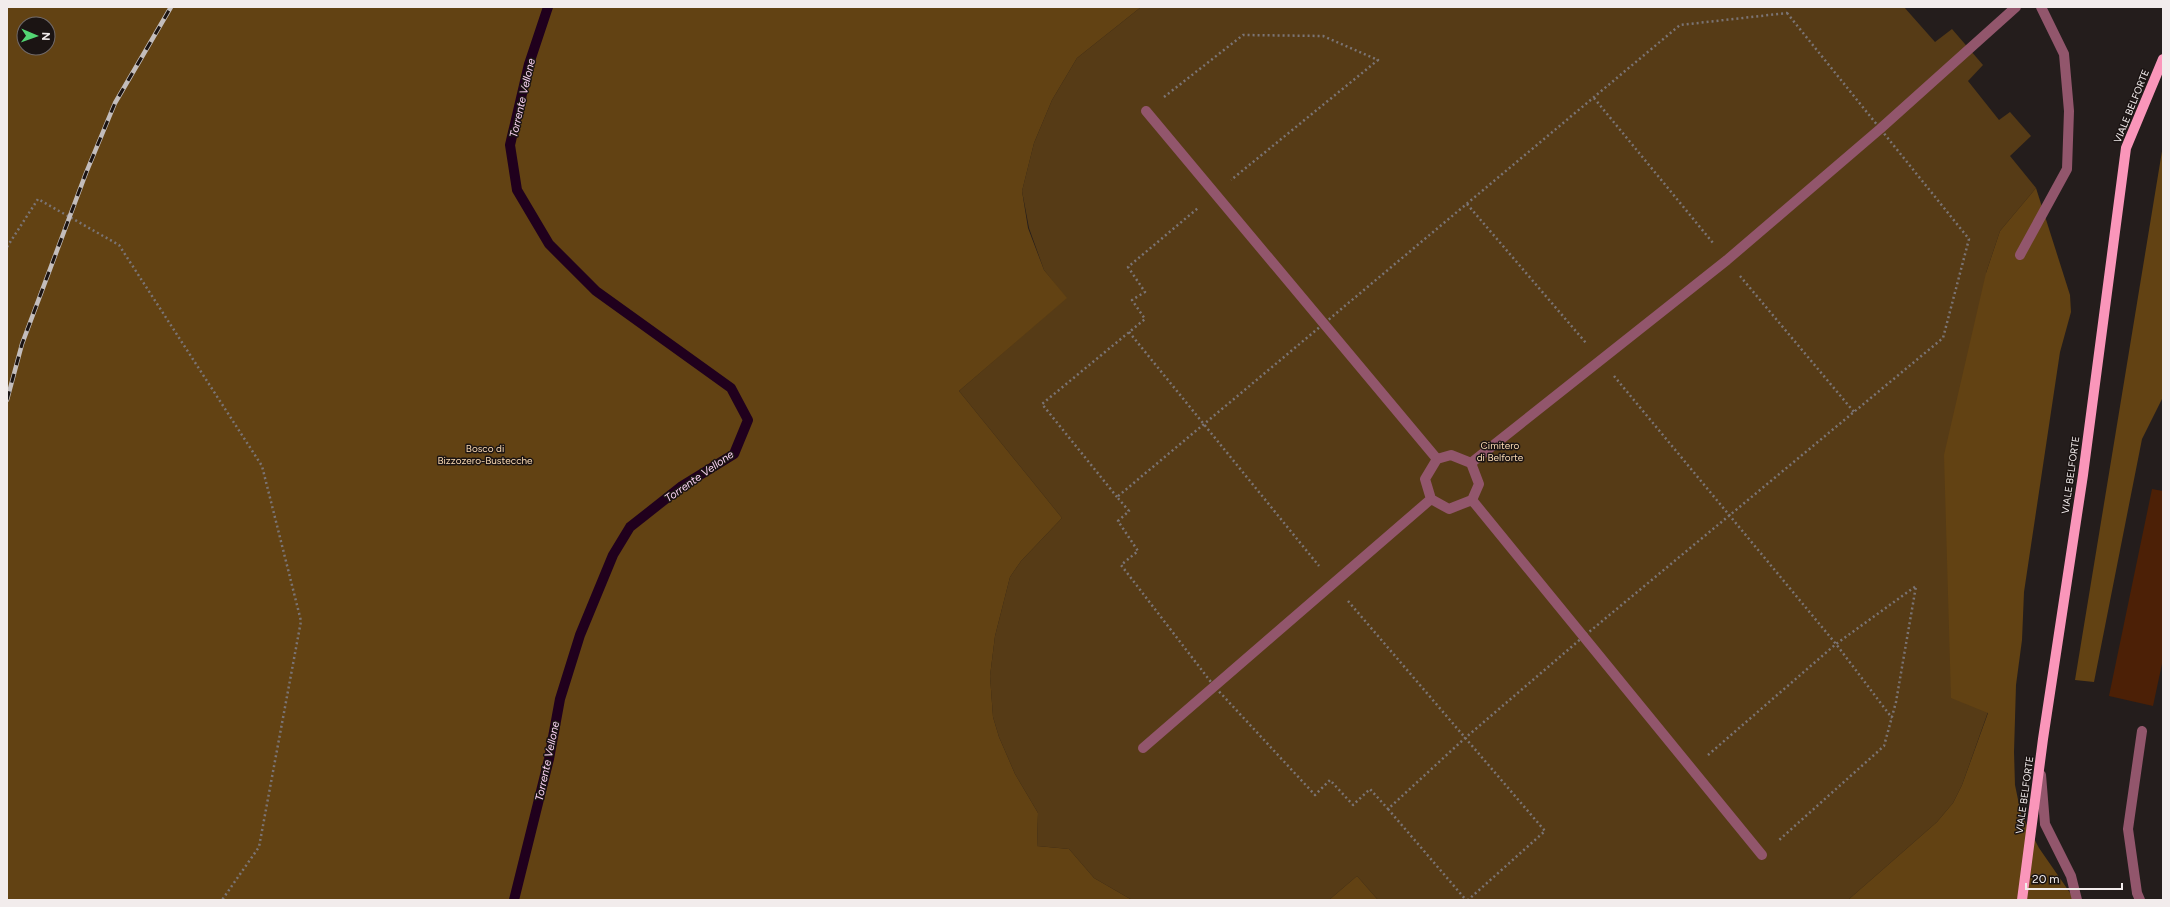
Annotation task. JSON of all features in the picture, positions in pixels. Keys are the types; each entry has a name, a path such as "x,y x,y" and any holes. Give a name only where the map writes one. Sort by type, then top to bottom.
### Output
{"main road":[{"name":"VIALE BELFORTE","path":"2022,900 2083,475 2126,148 2163,59"}],"street":[{"path":"1471,463 1733,255 1880,129 1994,25 2016,7"},
{"path":"2020,255 2067,169 2069,111 2064,54 2041,7"},
{"path":"1146,111 1437,460"},
{"path":"1451,455 1471,463 1479,484 1472,500 1449,509 1431,499 1425,479 1437,460 1451,455"},
{"path":"1143,748 1431,499"},
{"path":"1472,500 1762,855"},
{"path":"2140,900 2137,893 2128,829 2142,730"},
{"path":"2040,768 2045,824 2071,876 2077,900"}],"path":[{"path":"1117,497 1042,404 1145,319 1132,300 1145,292 1128,267 1214,194 1378,60 1323,36 1243,35 1146,111"},
{"path":"7,247 38,199 119,245 262,466 301,621 259,847 222,900"},
{"path":"1466,204 1601,360 1836,644 1892,718"},
{"path":"1129,332 1333,584 1545,831 1467,900 1388,810"},
{"path":"1691,769 1836,644 1916,586 1892,718 1884,746 1762,855"}],"green space":[{"name":"Bosco di Bizzozero-Bustecche","path":"7,7 1141,7 1077,58 1052,100 1034,143 1022,191 1028,228 1044,270 1067,298 959,391 1062,518 1021,561 1010,577 995,636 990,676 993,717 999,737 1015,774 1038,813 1037,846 1069,849 1094,878 1132,900 7,900"},
{"name":"Cimitero di Belforte","path":"1141,7 1904,7 1935,42 1952,29 1983,65 1968,81 1999,120 2010,112 2031,136 2010,156 2036,188 2000,231 1986,273 1988,712 1962,785 1953,803 1937,822 1848,900 1378,900 1357,876 1329,900 1132,900 1094,878 1069,849 1037,846 1038,813 1015,774 999,737 993,717 990,676 995,636 1010,577 1021,561 1062,518 959,391 1066,298 1044,270 1029,228 1022,191 1034,143 1052,100 1077,58"},
{"path":"2163,145 2163,397 2142,439 2094,682 2075,680"},
{"path":"2036,188 2070,295 2071,312 2060,352 2024,592 2022,640 2016,685 2014,752 2015,785 2021,814 2039,848 2075,900 1848,900 1937,822 1953,803 1962,785 1988,713 1951,698 1944,455 1986,273 2000,231"},
{"path":"1357,876 1378,900 1329,900"}],"building":[{"path":"2152,489 2163,491 2163,659 2153,706 2109,696"}],"waterway":[{"name":"Torrente Vellone","path":"514,900 549,759 560,699 580,635 613,555 630,527 682,486 734,454 748,420 731,388 596,291 549,244 517,190 510,145 529,64 548,7"}],"railway":[{"path":"7,400 22,344 86,173 115,103 171,7"}]}
